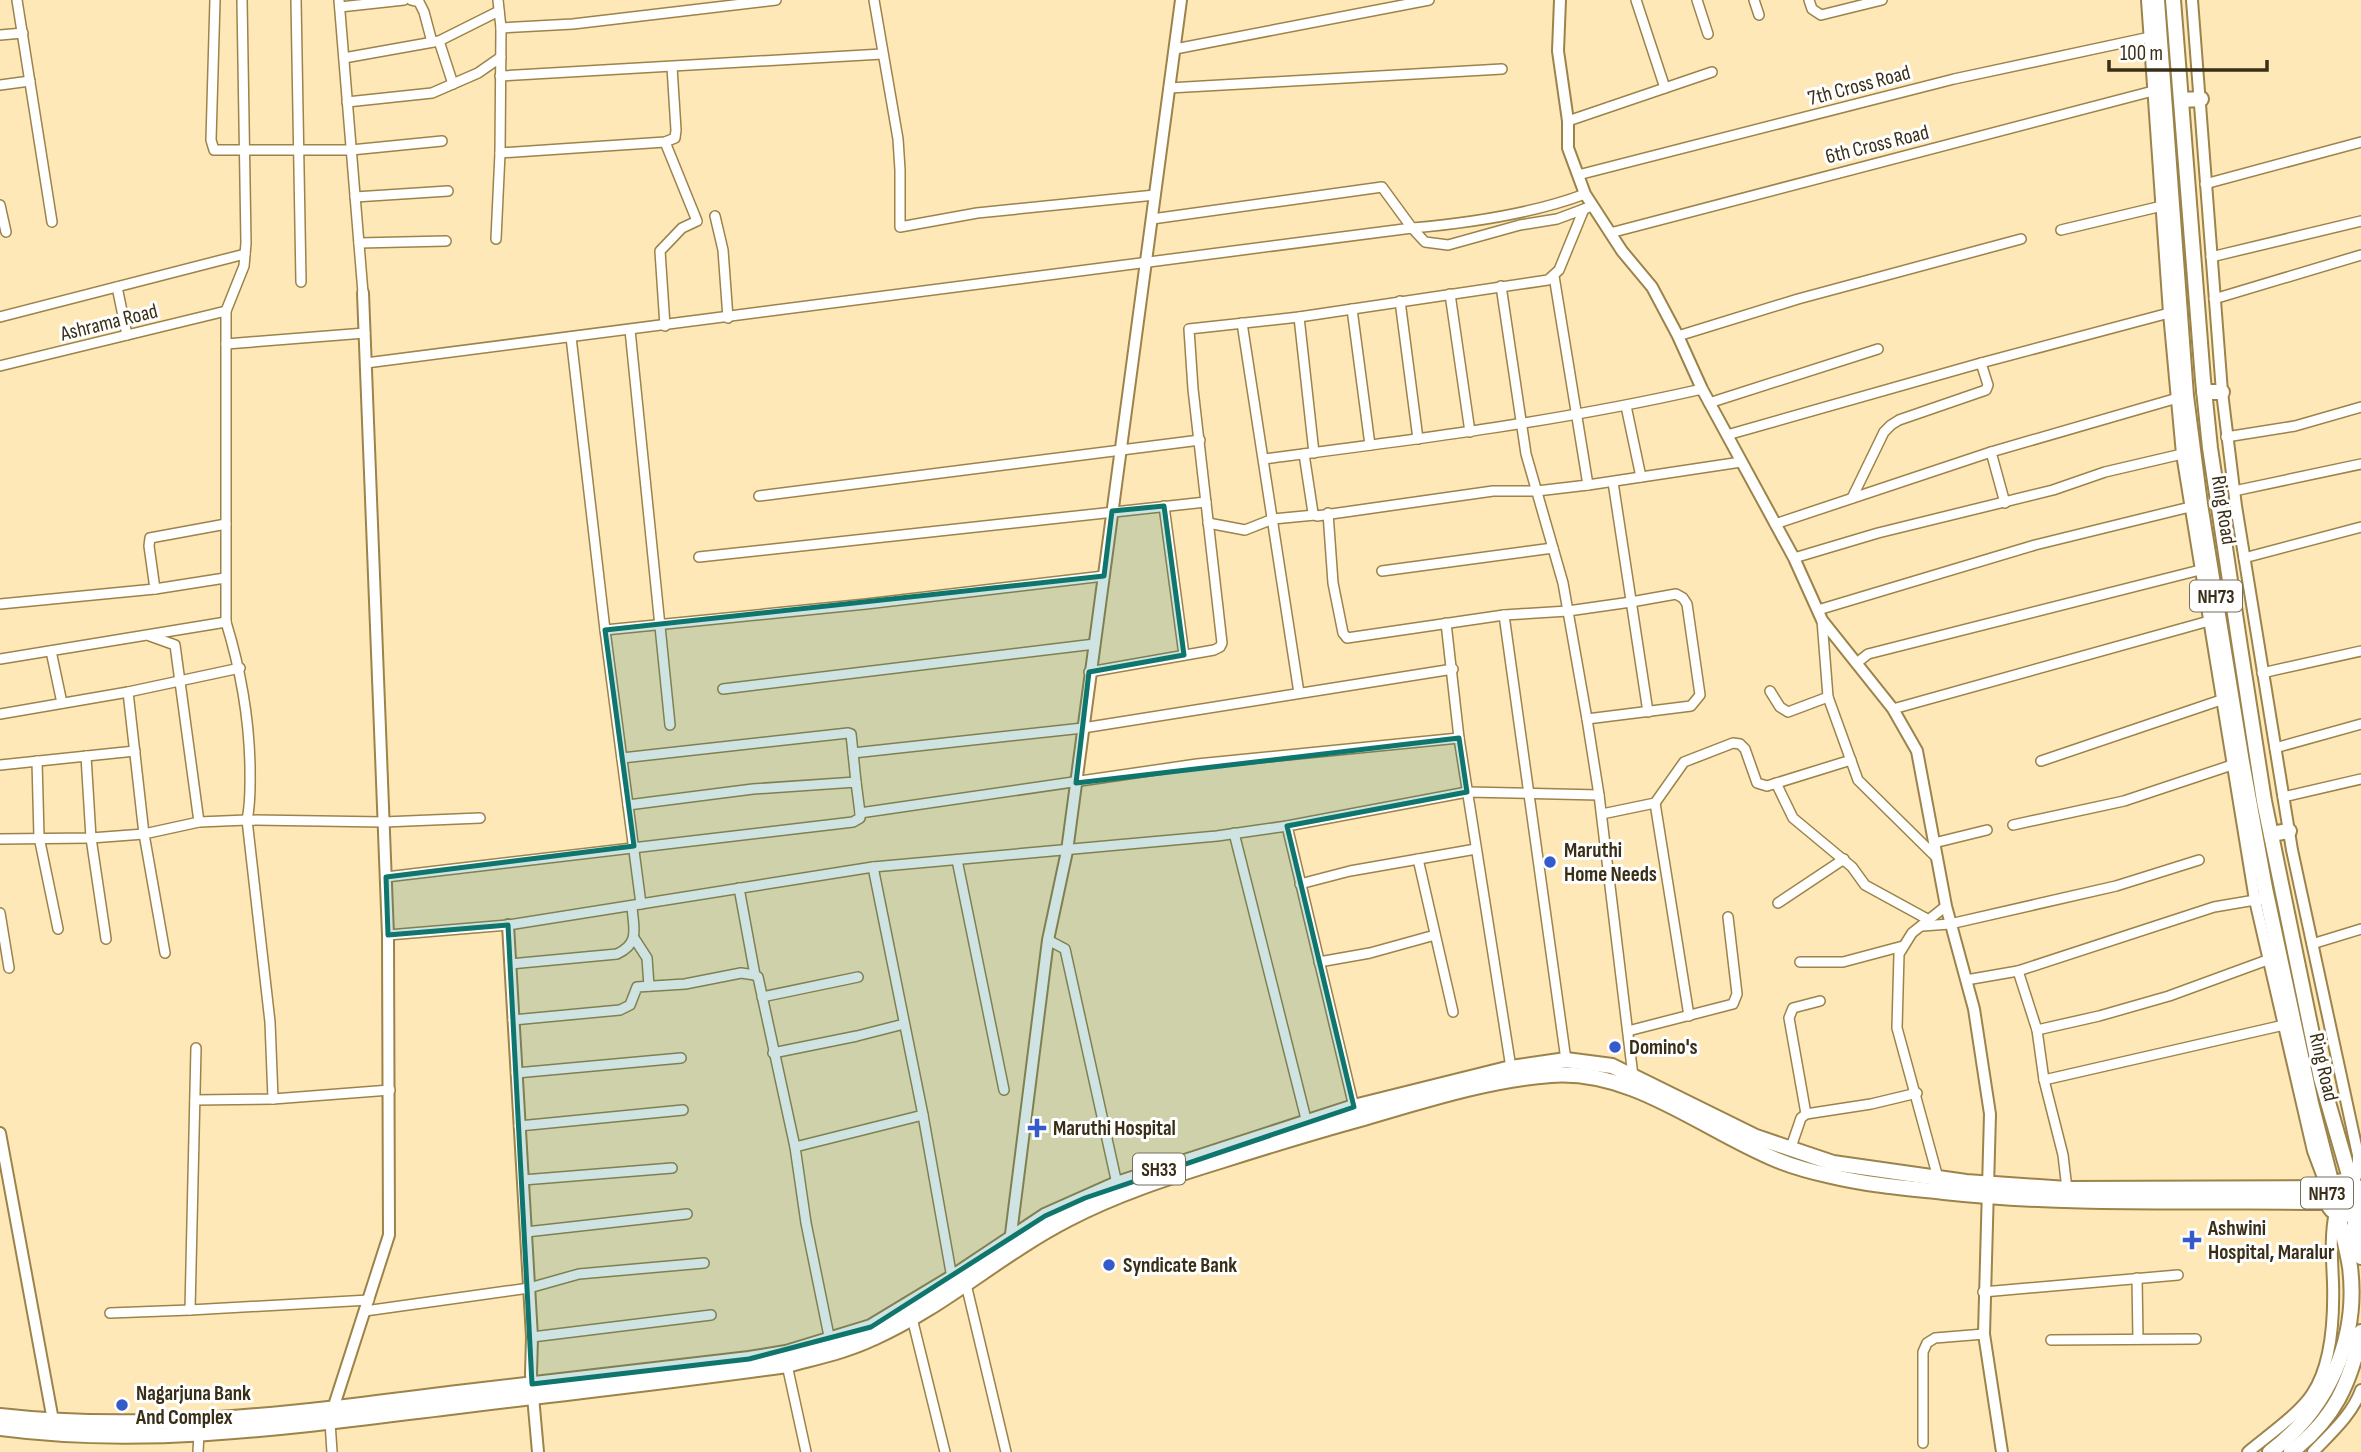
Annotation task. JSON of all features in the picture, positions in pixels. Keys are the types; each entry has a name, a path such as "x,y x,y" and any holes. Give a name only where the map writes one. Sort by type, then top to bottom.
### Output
{"main road":[{"name":"Ring Road","path":"2157,0 2181,397 2200,504 2226,698 2261,899 2350,1266 2351,1309 2339,1366 2322,1400 2270,1452"},
{"name":"Ring Road","path":"2174,0 2195,305 2210,448 2271,834 2321,1078 2355,1184"},
{"path":"2182,100 2201,99"},
{"path":"2204,392 2222,391"},
{"path":"2226,698 2248,695"},
{"path":"2271,834 2289,831"},
{"name":"SH33","path":"1011,1246 1045,1216 1117,1184 1354,1107 1511,1068 1566,1060 1612,1066 1756,1137 1833,1163 1938,1178 1988,1190 2070,1202 2332,1198"},
{"name":"SH33","path":"0,1428 54,1429 137,1436 199,1433 533,1390 786,1353 871,1327 1011,1246 1116,1196 1311,1132 1458,1091 1518,1078 1557,1074 1592,1076 1626,1086 1779,1161 1833,1177 1880,1185 2332,1198"},
{"name":"NH73","path":"2358,1209 2347,1214 2332,1198 2339,1181 2355,1184 2360,1193 2358,1241 2361,1256"},
{"name":"SH33","path":"533,1390 788,1364 835,1352 874,1338 912,1318 960,1277"},
{"path":"2291,1452 2307,1440 2330,1415 2350,1374 2359,1349 2361,1332"},
{"name":"SH33","path":"0,1416 54,1429 331,1415"}],"street":[{"path":"17,0 52,222"},
{"path":"215,0 211,140 214,150 351,150 442,141"},
{"path":"242,0 245,254 244,266 226,311 226,622 240,668 249,730 251,804 247,820 270,1023 273,1099"},
{"path":"296,0 301,282"},
{"path":"332,1452 331,1415 389,1235 390,1090 388,935 365,333 340,4 404,0"},
{"path":"411,0 419,2 453,84"},
{"path":"496,239 500,153 498,0"},
{"path":"500,28 573,24 776,0"},
{"path":"874,0 898,139 901,170 900,226 977,213 1155,195"},
{"path":"1011,1246 1048,940 1067,850 1181,0"},
{"path":"1175,49 1429,0"},
{"path":"1560,0 1558,51 1568,121 1568,148 1588,208 1652,287 1709,403 1794,558 1820,615 1893,709 1917,751 1946,906 1974,1009 1990,1114 1983,1292 1984,1334 2002,1452"},
{"path":"1636,0 1665,88"},
{"path":"1697,0 1708,34"},
{"path":"1754,0 1759,15"},
{"path":"1809,0 1812,9 1821,15 1882,0"},
{"path":"2147,0 2169,313 2181,397 2182,454 2209,621 2226,698 2232,765 2243,800"},
{"path":"2193,0 2226,437 2289,831 2358,1155 2355,1184"},
{"path":"344,58 435,42 499,11"},
{"path":"0,34 23,33"},
{"name":"7th Cross Road","path":"1578,175 1954,79 2150,37"},
{"path":"500,76 882,54"},
{"path":"347,102 432,93 478,73 500,57"},
{"path":"500,153 665,142 675,138 672,67"},
{"path":"1169,88 1502,69"},
{"path":"1568,121 1712,72"},
{"path":"0,85 30,81"},
{"name":"6th Cross Road","path":"1610,233 2153,91"},
{"path":"665,142 697,220 682,228 660,251 665,326"},
{"path":"2205,184 2361,142"},
{"path":"1152,219 1382,187 1425,242 1448,244 1520,225 1557,219 1588,208"},
{"path":"355,197 448,191"},
{"path":"366,363 728,318 1146,261 1454,224 1557,205 1585,194"},
{"path":"0,205 6,232"},
{"path":"2061,230 2162,206"},
{"path":"1588,208 1554,276 1588,485"},
{"path":"715,216 723,250 728,318"},
{"path":"2211,257 2361,221"},
{"path":"1678,336 1798,299 2021,240"},
{"path":"359,243 446,241"},
{"path":"0,317 245,254"},
{"path":"2214,299 2361,255"},
{"path":"1090,672 1214,650 1222,643 1193,388 1189,329 1299,317 1554,276"},
{"path":"1501,286 1526,454 1568,611 1587,719 1602,814 1633,1076"},
{"path":"117,287 127,335"},
{"path":"1450,293 1470,432"},
{"path":"1400,301 1418,439"},
{"path":"1352,309 1370,445"},
{"name":"Ashrama Road","path":"0,366 226,311"},
{"path":"1727,435 2169,313"},
{"path":"1299,317 1315,515"},
{"path":"1242,323 1299,693"},
{"path":"630,330 670,725"},
{"path":"226,344 365,333"},
{"path":"510,964 617,954 632,945 634,938 637,905 634,846 604,630 571,337"},
{"path":"1709,403 1878,348"},
{"path":"1852,498 1884,432 1899,420 1986,390 1988,385 1981,363"},
{"path":"1264,459 1522,425 1702,389"},
{"path":"1775,524 1992,452 2181,397"},
{"path":"1626,406 1641,477"},
{"path":"2226,437 2295,426 2361,407"},
{"path":"759,496 1200,440"},
{"path":"1992,452 2005,503"},
{"path":"1794,558 1878,533 2005,503 2105,472 2182,454"},
{"path":"1208,523 1245,530 1273,519 1493,491 1537,491 1613,482 1741,462"},
{"path":"2234,491 2361,464"},
{"path":"1613,482 1648,712"},
{"path":"699,557 1206,502"},
{"path":"1164,506 1184,655"},
{"path":"1820,615 2035,545 2190,507"},
{"path":"1328,513 1333,583 1343,633 1347,638 1504,615 1568,611 1676,594 1683,597 1687,604 1700,695 1691,706 1587,719"},
{"path":"155,589 150,538 226,524"},
{"path":"2244,558 2361,527"},
{"path":"1382,571 1553,548"},
{"path":"1858,662 1868,654 1916,641 2200,570"},
{"path":"604,630 866,604 1104,576"},
{"path":"0,604 155,589 225,578"},
{"path":"1504,615 1566,1060"},
{"path":"1820,615 1828,697 1861,784 1937,858"},
{"path":"1893,709 2209,621"},
{"path":"0,659 226,622"},
{"path":"1447,623 1467,792 1511,1068"},
{"path":"148,635 175,645 199,822"},
{"path":"723,689 1094,644"},
{"path":"51,651 62,703"},
{"path":"2262,673 2361,651"},
{"path":"0,714 128,692 240,668"},
{"path":"853,753 1083,728 1453,669"},
{"path":"1770,691 1780,707 1788,712 1828,697"},
{"path":"128,692 144,834 165,953"},
{"path":"2041,761 2226,698"},
{"path":"2275,748 2361,724"},
{"path":"386,877 853,822 860,818 851,734 848,733 622,758"},
{"path":"860,813 1197,764 1460,738"},
{"path":"1602,814 1655,803 1684,762 1733,743 1740,744 1745,749 1757,783 1767,786 1851,760"},
{"path":"0,765 135,751"},
{"path":"86,756 91,838 106,939"},
{"path":"37,761 39,837 58,929"},
{"path":"2013,825 2124,802 2232,765"},
{"path":"2283,797 2361,779"},
{"path":"628,805 753,789 856,782"},
{"path":"1776,783 1793,818 1843,859 1872,890 1925,923 1951,924 2116,886 2199,860"},
{"path":"388,935 508,925 873,867 1067,850 1287,826 1467,792 1599,795"},
{"path":"1655,803 1689,1016"},
{"path":"0,839 91,838 144,834 199,822 384,822 480,818"},
{"path":"1287,826 1354,1107"},
{"path":"1934,842 1987,830"},
{"path":"1234,833 1307,1122"},
{"path":"1300,884 1476,849"},
{"path":"1418,859 1453,1012"},
{"path":"1778,903 1843,859"},
{"path":"957,860 1004,1090"},
{"path":"873,867 923,1115 960,1277 1006,1452"},
{"path":"739,888 755,975 758,976 794,1147 830,1341"},
{"path":"1966,981 2018,971 2214,907 2261,899 2270,959 2313,1151 2332,1198 2332,1330 2325,1364 2312,1394 2248,1452"},
{"path":"1938,1178 1917,1093 1897,1028 1899,954 1925,923 1946,906"},
{"path":"0,913 9,968"},
{"path":"1628,1031 1727,1007 1737,999 1728,917"},
{"path":"508,925 538,1452"},
{"path":"2312,944 2361,929"},
{"path":"1319,962 1370,953 1435,935"},
{"path":"634,938 647,958 649,986"},
{"path":"1048,940 1065,949 1117,1184"},
{"path":"1800,962 1843,962 1903,946"},
{"path":"2037,1030 2169,996 2270,959"},
{"path":"2018,971 2037,1030 2044,1080 2063,1155 2067,1189"},
{"path":"513,1020 620,1010 630,1005 637,987 685,984 741,973 755,975"},
{"path":"762,998 858,976"},
{"path":"1806,1114 1788,1018 1793,1008 1820,1001"},
{"path":"773,1053 904,1024"},
{"path":"2044,1080 2284,1025"},
{"path":"190,1310 195,1048"},
{"path":"516,1073 681,1058"},
{"path":"195,1100 273,1099 390,1090"},
{"path":"1790,1150 1801,1118 1806,1114 1871,1104 1917,1093"},
{"path":"519,1126 683,1110"},
{"path":"794,1147 923,1115"},
{"path":"0,1133 54,1429"},
{"path":"523,1180 672,1168"},
{"path":"526,1232 687,1214"},
{"path":"110,1313 367,1305 529,1288 579,1274 704,1263"},
{"path":"1983,1292 2178,1275"},
{"path":"2137,1278 2138,1339"},
{"path":"532,1337 711,1315"},
{"path":"912,1318 945,1452"},
{"path":"1923,1443 1923,1352 1927,1343 1935,1338 1984,1334"},
{"path":"2051,1340 2196,1339"},
{"path":"788,1364 806,1452"},
{"path":"2313,1452 2339,1426 2357,1401 2361,1390"},
{"path":"198,1452 199,1433"}],"highlighted area":[{"path":"1164,506 1184,655 1089,672 1076,783 1459,738 1467,792 1287,826 1354,1107 1085,1198 1045,1216 871,1327 749,1359 532,1384 508,925 388,935 386,877 634,846 605,630 1104,576 1112,511"}],"place":[{"name":"Maruthi Home Needs","path":"1550,862"},
{"name":"Domino's","path":"1615,1047"},
{"name":"Maruthi Hospital","path":"1037,1128"},
{"name":"Ashwini Hospital, Maralur","path":"2192,1240"},
{"name":"Syndicate Bank","path":"1109,1265"},
{"name":"Nagarjuna Bank And Complex","path":"122,1405"}]}
